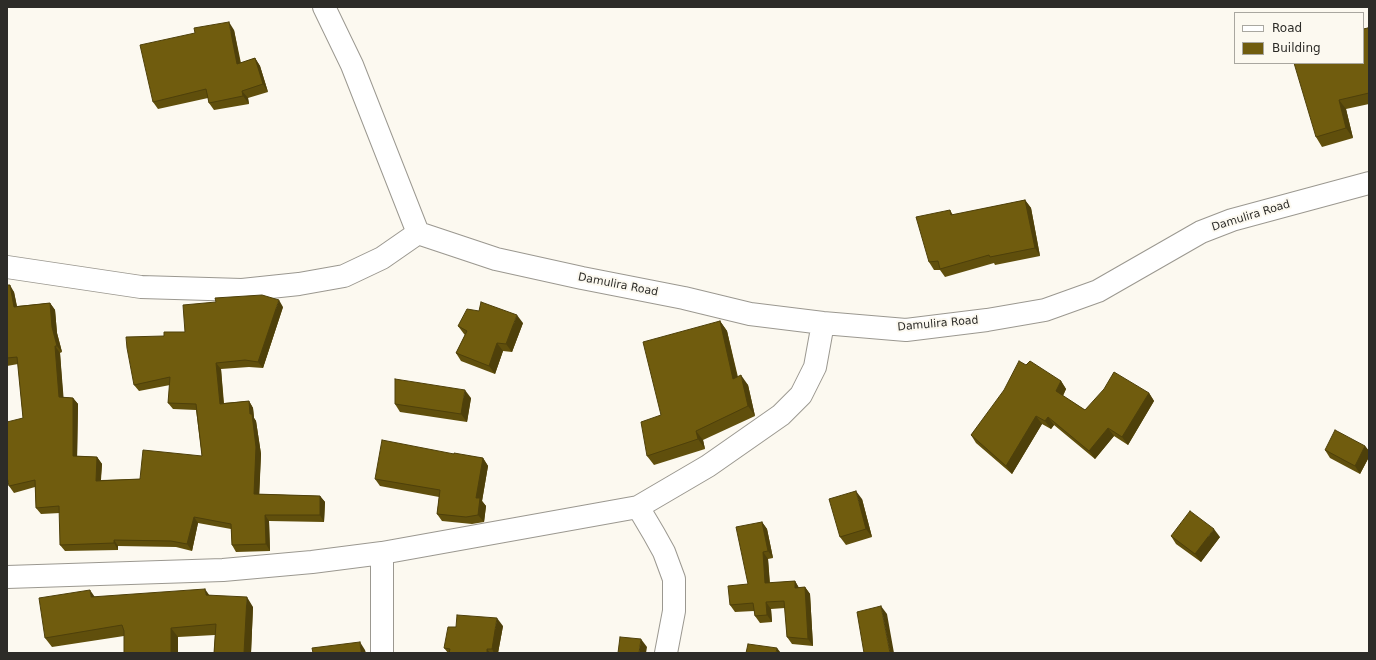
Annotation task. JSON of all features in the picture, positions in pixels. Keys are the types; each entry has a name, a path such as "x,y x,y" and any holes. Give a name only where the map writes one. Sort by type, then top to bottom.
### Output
{"street":[{"path":"7,267 141,287 242,290 299,284 344,276 382,258 418,233 352,64 324,7"},
{"name":"Damulira Road","path":"418,233 496,259 684,298 750,314 823,323 906,330 987,320 1045,310 1098,291 1202,232 1232,220 1369,183"},
{"path":"7,576 38,577 223,570 312,562 382,553 638,507 708,466 781,415 801,395 815,367 823,323"},
{"path":"638,507 664,552 674,579 674,611 666,653"},
{"path":"382,553 382,653"}],"building":[{"path":"229,22 237,64 255,58 263,84 242,91 243,96 209,103 206,89 153,102 140,45 195,33 194,28"},
{"path":"1368,28 1369,30 1369,93 1339,100 1346,128 1316,137 1294,64 1364,64 1364,29"},
{"path":"1025,200 1035,248 990,257 989,255 940,269 938,261 929,262 916,217 950,210 951,215"},
{"path":"7,285 10,285 14,307 50,303 52,327 57,346 55,346 59,397 73,398 73,456 97,457 96,481 140,479 143,450 202,456 196,404 168,403 170,377 134,385 126,337 164,336 164,332 185,332 183,305 216,302 215,298 262,295 279,300 258,362 245,360 216,363 220,404 249,401 256,447 254,494 320,496 320,515 265,515 266,544 232,545 231,524 194,517 187,544 171,541 114,540 114,543 60,545 59,506 36,508 35,480 9,486 7,477 7,422 23,418 17,357 7,358"},
{"path":"481,302 517,315 506,344 497,343 489,366 456,353 467,331 458,326 467,309 479,311"},
{"path":"720,321 733,379 741,375 748,406 696,431 698,439 647,456 641,422 661,415 643,342"},
{"path":"1019,361 1026,365 1030,361 1061,381 1056,391 1085,410 1104,389 1114,372 1149,393 1122,437 1108,428 1089,451 1048,417 1045,421 1036,416 1006,466 971,435 1004,390"},
{"path":"395,379 465,390 461,414 395,404"},
{"path":"1335,430 1365,446 1355,466 1325,450"},
{"path":"382,440 483,458 476,498 480,498 478,515 466,517 437,514 440,490 375,479"},
{"path":"856,491 866,529 840,537 829,499"},
{"path":"1190,511 1214,529 1195,554 1171,536"},
{"path":"762,522 768,551 763,552 765,583 795,581 795,588 805,587 808,639 787,637 784,601 766,602 767,615 755,616 753,603 730,605 728,586 748,584 736,527"},
{"path":"205,589 206,595 247,597 244,653 214,653 216,624 171,628 171,653 124,653 124,631 122,625 45,638 39,598 90,590 91,597"},
{"path":"881,606 890,653 864,653 857,612"},
{"path":"457,615 497,618 492,649 487,649 487,653 449,653 450,649 444,648 448,627 456,627"},
{"path":"620,637 641,639 639,653 618,653"},
{"path":"360,642 361,653 313,653 312,648"},
{"path":"748,644 777,648 776,653 746,653"}]}
